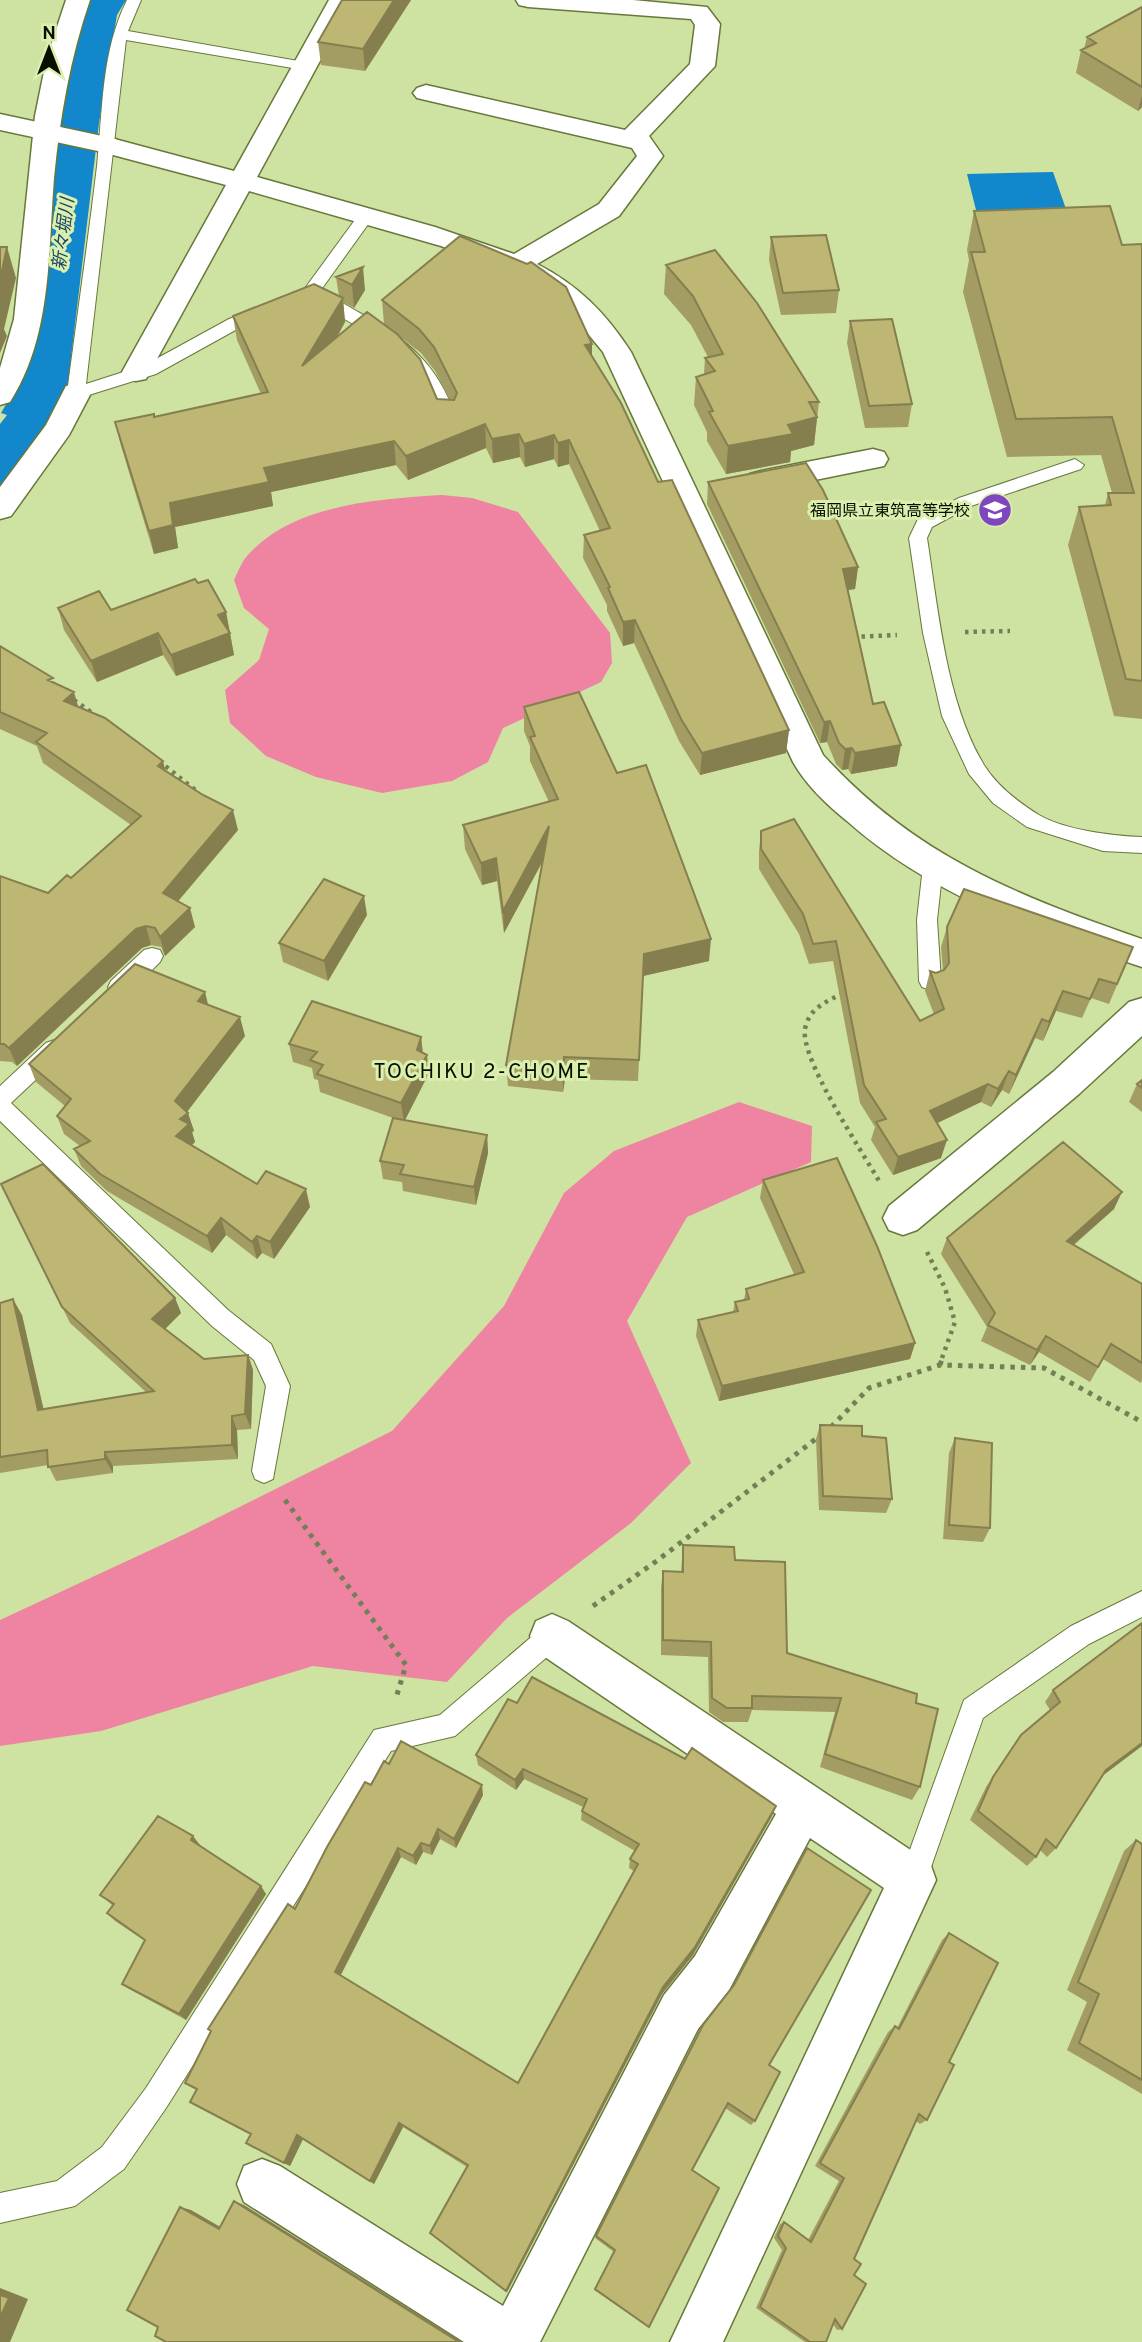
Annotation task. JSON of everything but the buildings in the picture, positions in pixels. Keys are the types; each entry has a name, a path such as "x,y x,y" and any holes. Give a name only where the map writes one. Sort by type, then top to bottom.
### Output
{"street":[{"path":"0,395 10,381 20,355 63,46 78,0"},
{"path":"136,372 341,0"},
{"path":"528,0 698,6 708,24 702,66 631,139"},
{"path":"426,93 631,139 641,142 650,156 609,210 515,265"},
{"path":"0,122 103,144 243,180 442,238 515,265 566,293 603,329 713,490 810,762 829,786 854,809 933,866 1014,908 1142,953"},
{"path":"0,509 59,428 76,393"},
{"path":"713,490 873,459"},
{"path":"903,1218 1066,1083 1142,1013"},
{"path":"552,1636 913,1880 696,2342"},
{"path":"261,2184 512,2342 681,2012 712,1973 789,1832"}],"lane":[{"path":"134,0 119,34 103,144 76,393 136,372 150,370 234,323 309,295 366,216"},
{"path":"119,34 304,66"},
{"path":"309,295 361,323 405,353 432,382 447,418"},
{"path":"1075,465 965,502 925,523 918,538 932,634 952,716 976,769 1000,799 1034,822 1102,844 1142,845"},
{"path":"930,981 927,920 933,866"},
{"path":"101,1004 152,956"},
{"path":"0,1100 71,1033"},
{"path":"0,1107 220,1318 263,1352 278,1387 264,1471"},
{"path":"913,1880 973,1709 1080,1635 1142,1604"},
{"path":"0,2208 64,2195 113,2158 156,2098 383,1740 446,1727 552,1636"}],"path":[{"path":"72,699 103,720"},
{"path":"154,757 204,797"},
{"path":"845,992 816,1007 805,1030 810,1061 863,1157 930,1255 945,1288 954,1322 940,1365"},
{"path":"552,1636 658,1560 834,1425 869,1388 940,1365 1044,1368 1142,1422"},
{"path":"264,1471 407,1665 383,1740"}],"shaded area":[{"path":"442,495 472,498 518,512 610,633 612,663 601,682 503,728 488,762 452,781 382,793 316,777 266,756 230,723 225,690 259,660 269,629 244,608 234,580 245,559 266,539 288,525 312,515 364,502"},
{"path":"739,1102 812,1126 811,1162 687,1217 627,1321 691,1463 631,1523 507,1618 447,1682 313,1666 101,1731 0,1746 0,1620 185,1534 392,1431 504,1306 564,1193 614,1151"}],"water":[{"name":"新々堀川","path":"85,0 126,0 117,15 99,123 68,383 53,417 0,495 0,424 7,415 1,413 22,377 50,161"},
{"path":"1053,172 1079,246 986,250 967,174"}],"place":[{"name":"福岡県立東筑高等学校","path":"995,510"}],"district":[{"name":"TOCHIKU 2-CHOME","path":"482,1071"}]}
